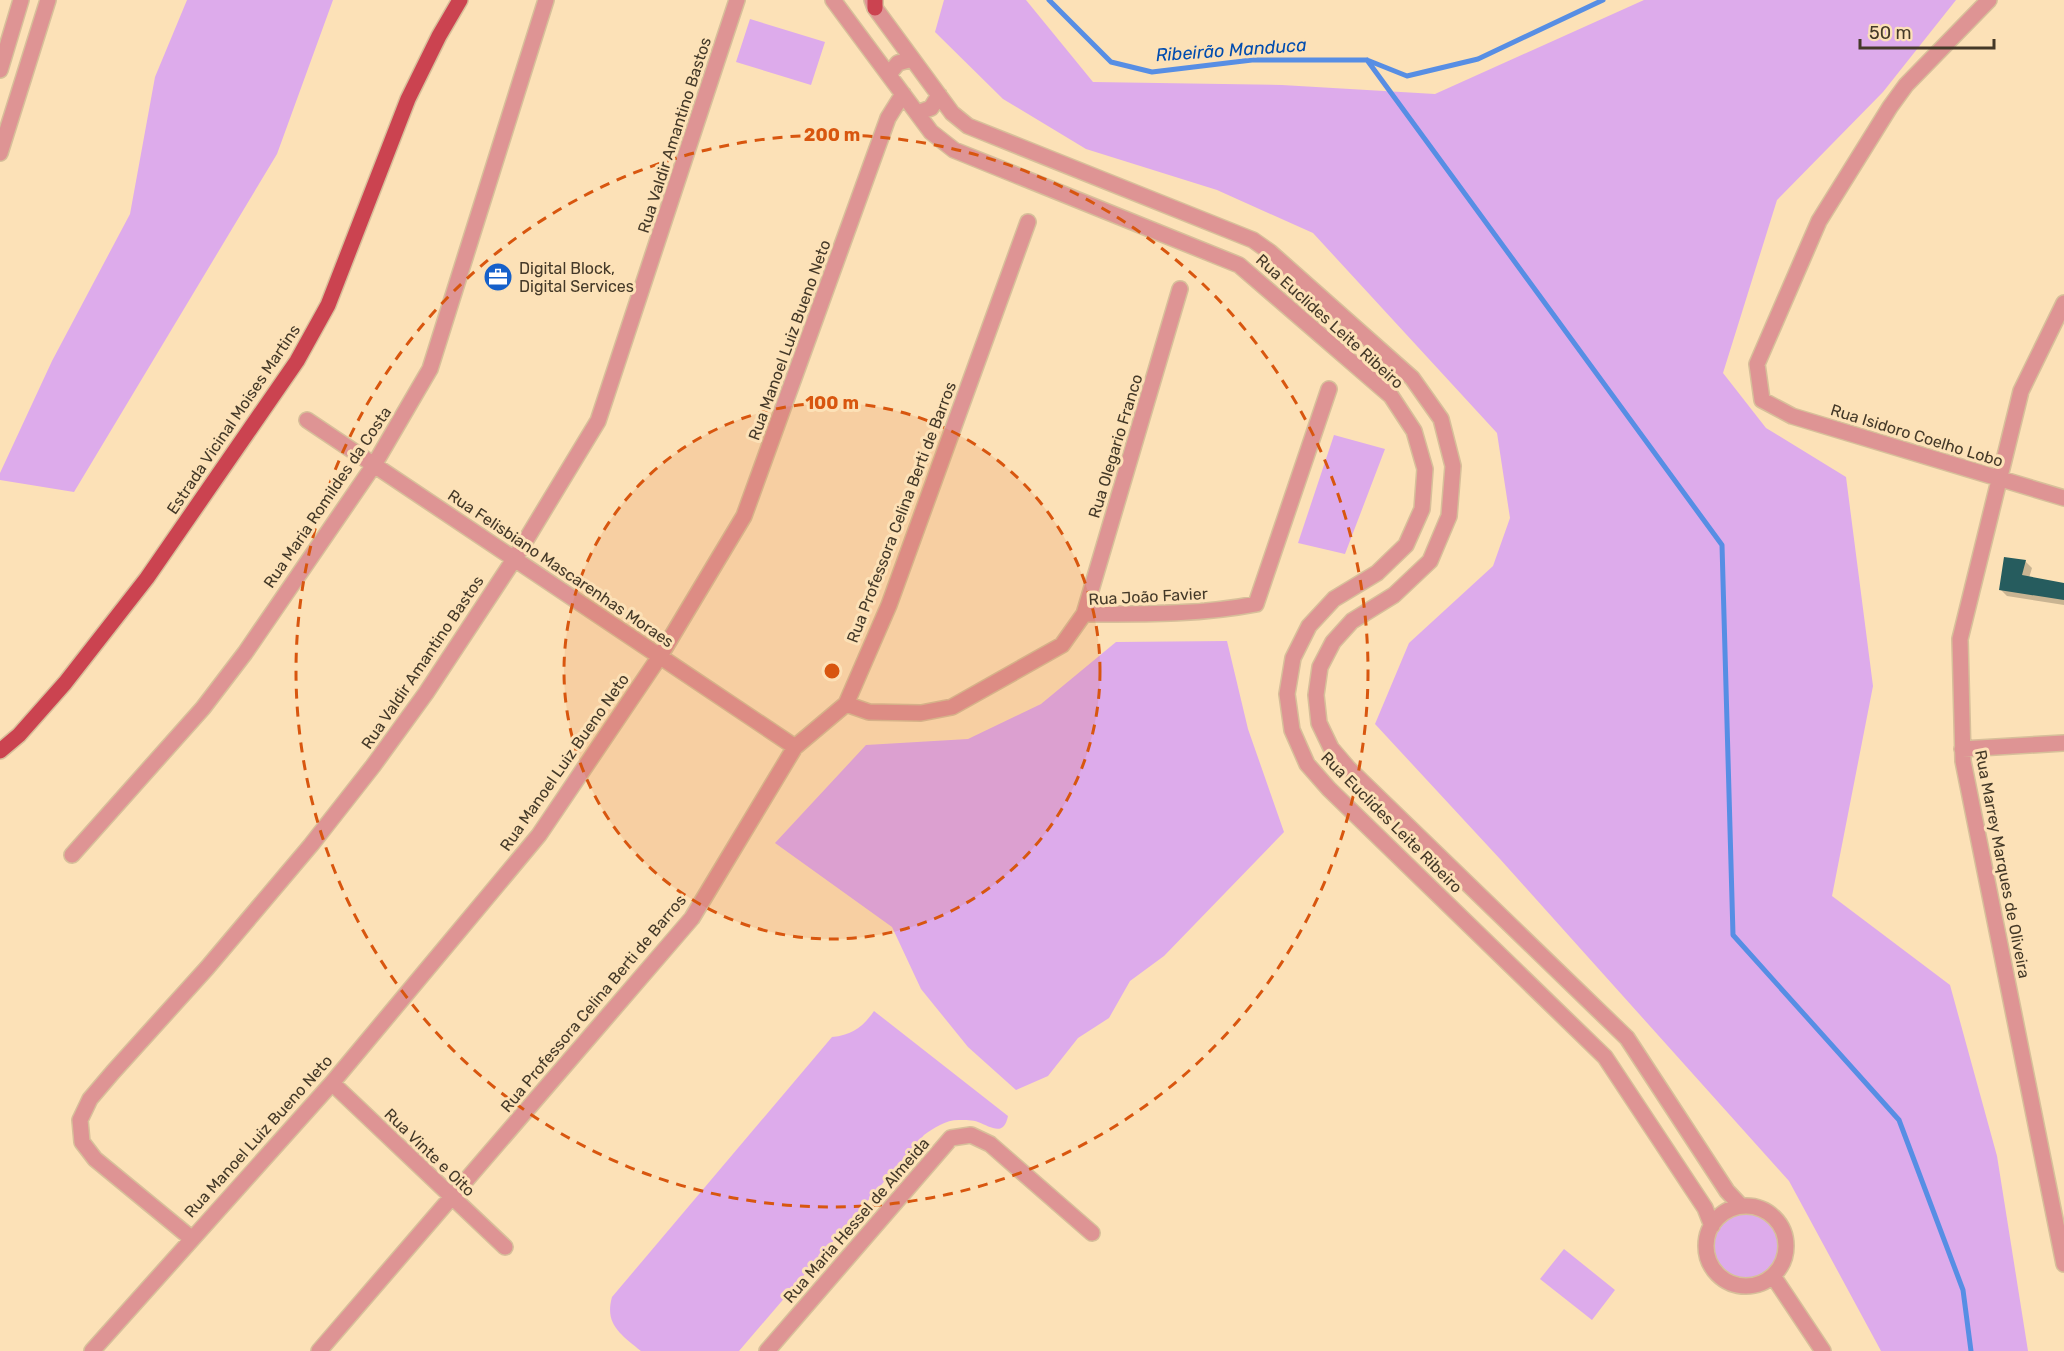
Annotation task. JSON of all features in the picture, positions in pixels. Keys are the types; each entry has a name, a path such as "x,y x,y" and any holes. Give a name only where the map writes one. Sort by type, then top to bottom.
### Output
{"main road":[{"name":"Estrada Vicinal Moises Martins","path":"0,752 20,735 65,683 147,579 297,361 328,305 408,99 439,36 460,0"}],"street":[{"path":"0,70 21,0"},
{"path":"0,153 48,0"},
{"name":"Rua Maria Romildes da Costa","path":"72,855 203,708 245,653 374,465 430,369 546,0"},
{"name":"Rua Valdir Amantino Bastos","path":"191,1238 95,1159 82,1142 80,1120 90,1100 207,968 374,766 515,558 598,421 737,0"},
{"name":"Rua Euclides Leite Ribeiro","path":"833,0 931,132 954,150 1239,265 1391,396 1414,431 1425,469 1422,509 1406,545 1377,573 1334,599 1309,626 1293,658 1287,694 1292,730 1307,764 1329,789 1605,1057 1705,1208 1712,1226"},
{"name":"Rua Isidoro Coelho Lobo","path":"1989,0 1906,85 1819,221 1757,364 1762,400 1792,416 2064,498"},
{"name":"Rua Euclides Leite Ribeiro","path":"874,2 952,113 968,126 1253,240 1270,252 1412,378 1441,418 1453,466 1449,516 1430,561 1394,595 1352,621 1333,642 1320,667 1316,695 1319,723 1331,748 1349,770 1627,1038 1727,1191 1741,1206"},
{"path":"889,74 898,63 912,59"},
{"name":"Rua Manoel Luiz Bueno Neto","path":"92,1351 332,1083 539,835 660,656 744,516 888,118 903,94"},
{"path":"917,113 931,108 939,95"},
{"name":"Rua Professora Celina Berti de Barros","path":"319,1351 692,918 795,747 846,704 889,605 1028,222"},
{"path":"1211,254 1221,227"},
{"name":"Rua Olegario Franco","path":"1084,614 1180,289"},
{"name":"Rua Marrey Marques de Oliveira","path":"2064,303 2021,391 1960,639 1962,749 2064,1264"},
{"name":"Rua João Favier","path":"846,704 869,712 921,713 952,707 1062,645 1084,614 1170,614 1232,609 1256,604 1329,388"},
{"name":"Rua Felisbiano Mascarenhas Moraes","path":"307,420 795,747"},
{"path":"1962,749 2064,743"},
{"name":"Rua Vinte e Oito","path":"332,1083 505,1247"},
{"name":"Rua Maria Hessel de Almeida","path":"767,1351 951,1138 971,1135 990,1144 1092,1233"},
{"path":"1741,1206 1755,1207 1769,1213 1779,1224 1785,1236 1786,1251 1781,1265 1773,1276 1759,1284 1743,1286 1728,1282 1716,1273 1708,1261 1706,1247 1708,1232 1716,1220 1727,1211 1741,1206"},
{"path":"1773,1276 1823,1351"}],"shaded area":[{"path":"187,0 333,0 277,154 74,492 0,480 0,473 52,361 130,214 155,77"},
{"path":"944,0 1026,0 1093,82 1282,85 1435,94 1644,0 1956,0 1883,92 1777,200 1723,373 1766,428 1846,477 1873,686 1832,896 1950,985 1997,1156 2028,1351 1881,1351 1789,1181 1500,859 1375,724 1409,643 1493,566 1510,518 1497,433 1313,233 1217,190 1086,149 1003,99 935,32"},
{"path":"750,19 825,42 811,85 736,62"},
{"path":"1334,435 1385,449 1345,554 1298,543"},
{"path":"1227,641 1248,729 1284,832 1164,956 1130,981 1109,1018 1078,1038 1048,1076 1016,1090 968,1047 921,989 892,927 775,843 866,745 968,739 1041,704 1116,642"},
{"path":"874,1011 1008,1116 1006,1122 996,1129 974,1121 954,1120 924,1135 739,1351 641,1351 616,1328 610,1315 612,1297 832,1037 856,1030"},
{"path":"1746,1213 1759,1216 1769,1223 1776,1233 1779,1246 1776,1259 1769,1269 1759,1276 1746,1279 1733,1276 1723,1269 1716,1259 1713,1246 1716,1233 1723,1223 1733,1216"},
{"path":"1564,1249 1615,1290 1592,1320 1540,1279"}],"building":[{"path":"2004,557 2026,560 2022,575 2064,583 2064,600 1999,590"}],"waterway":[{"name":"Ribeirão Manduca","path":"1049,0 1111,62 1152,72 1252,60 1367,60 1407,76 1478,59 1603,0"},
{"path":"1367,60 1722,545 1733,935 1899,1120 1963,1290 1971,1351"}],"place":[{"name":"Digital Block, Digital Services","path":"498,277"}]}
